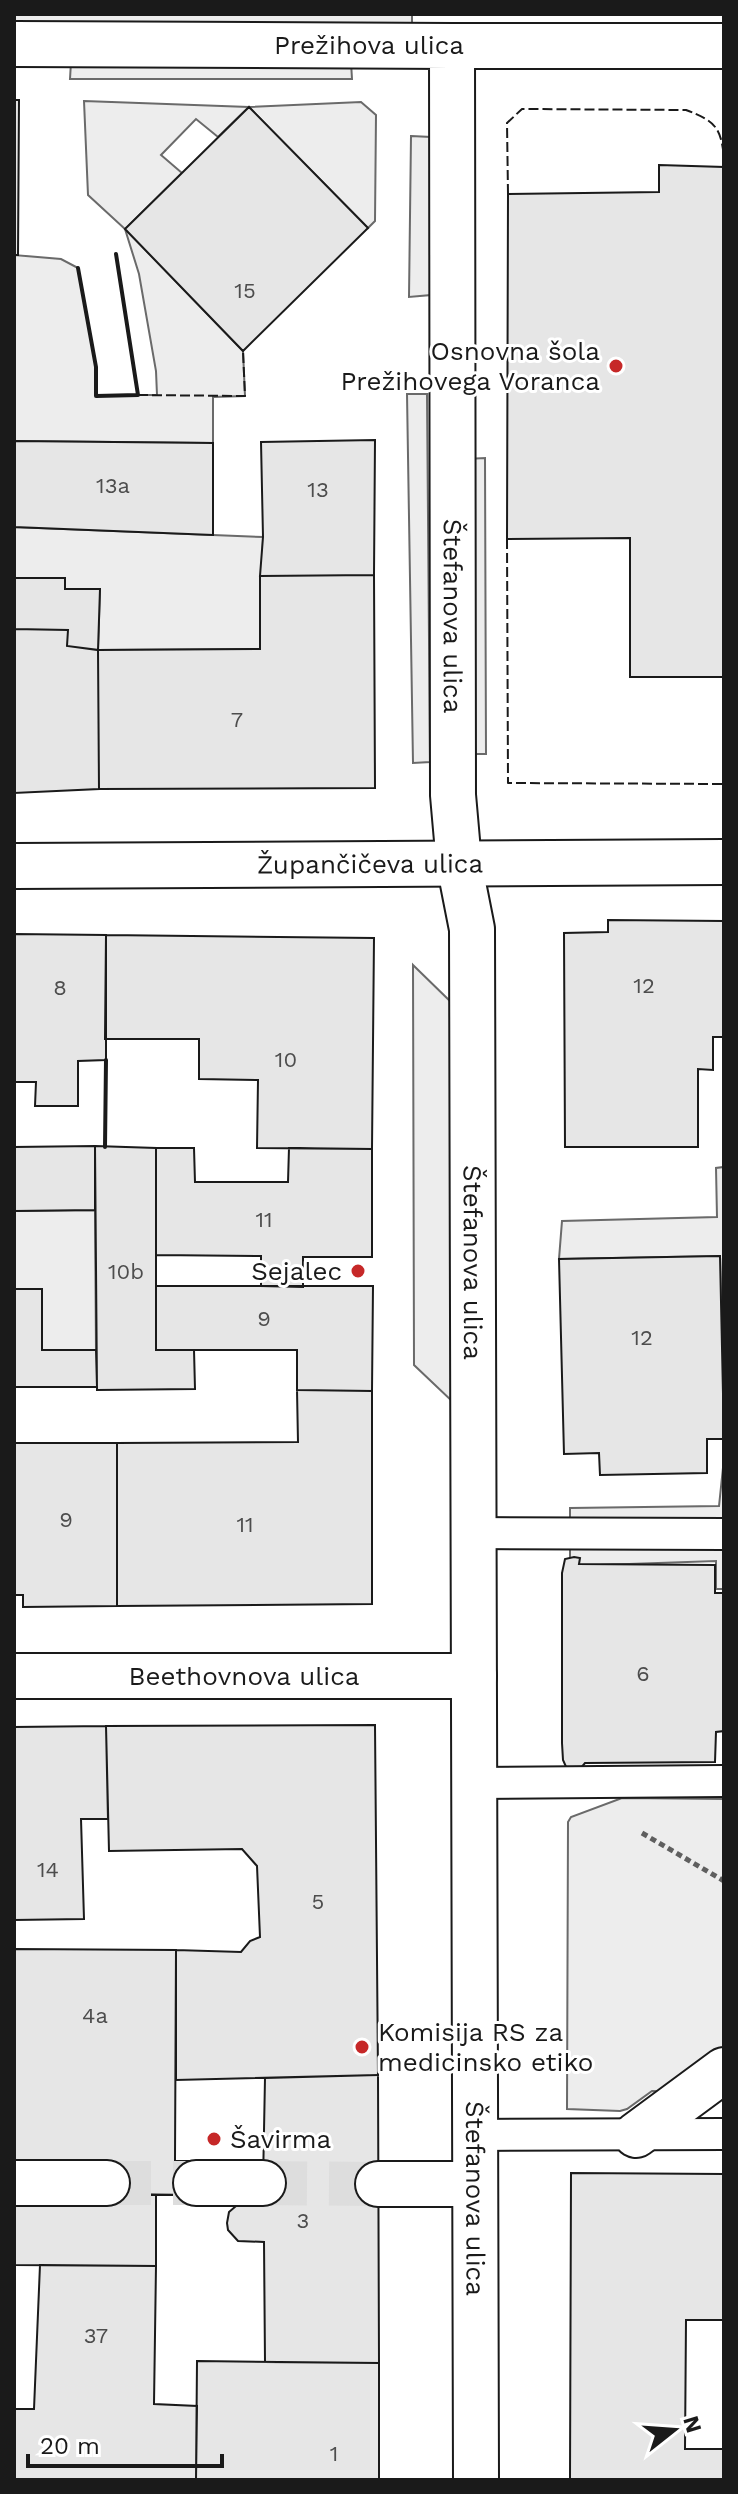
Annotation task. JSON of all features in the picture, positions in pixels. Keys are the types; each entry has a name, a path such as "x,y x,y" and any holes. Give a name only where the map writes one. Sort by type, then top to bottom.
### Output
{"street":[{"name":"Prežihova ulica","path":"14,44 724,46"},
{"name":"Štefanova ulica","path":"452,46 453,779 459,863 472,929 476,2480"},
{"name":"Župančičeva ulica","path":"14,866 724,862"},
{"name":"Beethovnova ulica","path":"14,1676 474,1676"},
{"path":"636,2135 724,2070"},
{"path":"14,2183 107,2183"},
{"path":"196,2183 263,2183"},
{"path":"378,2184 475,2184"}],"lane":[{"path":"474,1533 724,1534"},
{"path":"474,1783 724,1781"},
{"path":"475,2135 724,2134"}],"shaded area":[{"path":"14,14 412,14 412,27 14,25"},
{"path":"71,62 351,62 352,79 70,79"},
{"path":"84,101 249,107 218,137 196,119 161,155 182,173 125,229 88,195"},
{"path":"361,102 376,115 375,221 368,228 249,107"},
{"path":"411,136 431,137 431,295 409,297"},
{"path":"125,229 243,351 245,396 213,397 213,443 14,441 14,255 61,259 78,268 96,367 96,395 157,395 156,371 139,274"},
{"path":"407,394 427,394 430,762 413,763"},
{"path":"485,458 486,754 469,754 466,459"},
{"path":"14,527 263,537 260,649 98,650 100,589 65,589 65,578 14,578"},
{"path":"413,965 454,1005 455,1404 414,1365"},
{"path":"724,1167 724,1416 720,1256 559,1259 562,1221 717,1217 716,1168"},
{"path":"95,1210 96,1350 42,1350 42,1289 14,1289 14,1211"},
{"path":"724,1458 724,1589 716,1589 716,1561 570,1566 570,1508 719,1506"},
{"path":"622,1798 724,1799 724,2093 652,2091 620,2111 567,2109 568,1822 571,1817"}],"building":[{"path":"14,100 19,100 18,255 14,255"},
{"path":"249,107 368,228 243,351 125,229"},
{"name":"Osnovna šola Prežihovega Voranca","path":"659,165 724,167 724,677 630,677 630,538 507,539 508,194 659,192"},
{"path":"375,440 374,575 260,576 263,537 261,442"},
{"path":"14,441 213,443 213,535 14,527"},
{"path":"374,575 375,788 99,789 98,650 260,649 260,576"},
{"path":"14,578 65,578 65,589 100,589 98,650 67,646 68,630 14,629"},
{"path":"14,629 68,630 67,646 98,650 99,789 14,793"},
{"path":"608,920 724,921 724,1037 713,1037 713,1070 698,1069 698,1147 565,1147 564,933 608,932"},
{"path":"14,934 106,935 106,1060 78,1061 78,1106 35,1106 36,1082 14,1082"},
{"path":"106,935 374,938 372,1149 257,1148 258,1080 199,1079 199,1039 105,1039"},
{"path":"95,1146 95,1210 14,1211 14,1147"},
{"path":"95,1146 156,1148 156,1350 194,1350 195,1389 97,1390"},
{"path":"156,1148 194,1148 195,1182 288,1182 289,1148 372,1149 372,1257 303,1257 303,1287 261,1286 261,1256 156,1255"},
{"path":"720,1256 724,1439 707,1439 707,1473 600,1475 599,1453 564,1454 559,1259"},
{"path":"156,1286 373,1286 372,1391 297,1390 297,1350 156,1350"},
{"path":"14,1289 42,1289 42,1350 96,1350 97,1387 14,1387"},
{"path":"297,1390 372,1391 372,1604 117,1606 117,1443 298,1442"},
{"path":"14,1443 117,1443 117,1606 23,1607 23,1595 14,1595"},
{"path":"580,1558 579,1564 715,1565 715,1593 724,1593 724,1731 716,1732 715,1762 585,1763 580,1769 567,1769 562,1743 562,1573 565,1559"},
{"path":"375,1725 378,2075 176,2080 176,1950 241,1952 250,1941 260,1937 257,1866 242,1849 109,1851 106,1726"},
{"path":"106,1726 108,1819 81,1819 84,1919 14,1920 14,1727"},
{"path":"14,1949 176,1950 175,2161 196,2161 196,2195 107,2194 62,2173 61,2160 14,2160"},
{"path":"378,2075 379,2363 265,2362 264,2242 238,2241 228,2230 227,2223 229,2212 263,2183 265,2078"},
{"path":"571,2173 724,2174 724,2320 686,2320 685,2449 724,2449 724,2480 570,2480"},
{"path":"14,2194 156,2195 156,2266 14,2265"},
{"path":"40,2265 156,2266 154,2404 197,2406 196,2480 14,2480 14,2409 34,2409"},
{"path":"197,2361 379,2363 379,2480 196,2480"}],"tunnel":[{"path":"107,2183 196,2183"},
{"path":"263,2183 378,2184"}],"fence":[{"path":"508,194 507,123 522,109 686,110 715,126 724,158"},
{"path":"138,395 245,396 243,351"},
{"path":"507,539 508,783 724,784"}],"wall":[{"path":"78,268 96,367 96,396 138,395 116,254"},
{"path":"105,1147 106,1060"}],"place":[{"name":"Osnovna šola Prežihovega Voranca","path":"616,366"},
{"name":"Sejalec","path":"358,1271"},
{"name":"Komisija RS za medicinsko etiko","path":"362,2047"},
{"name":"Šavirma","path":"214,2139"}]}
